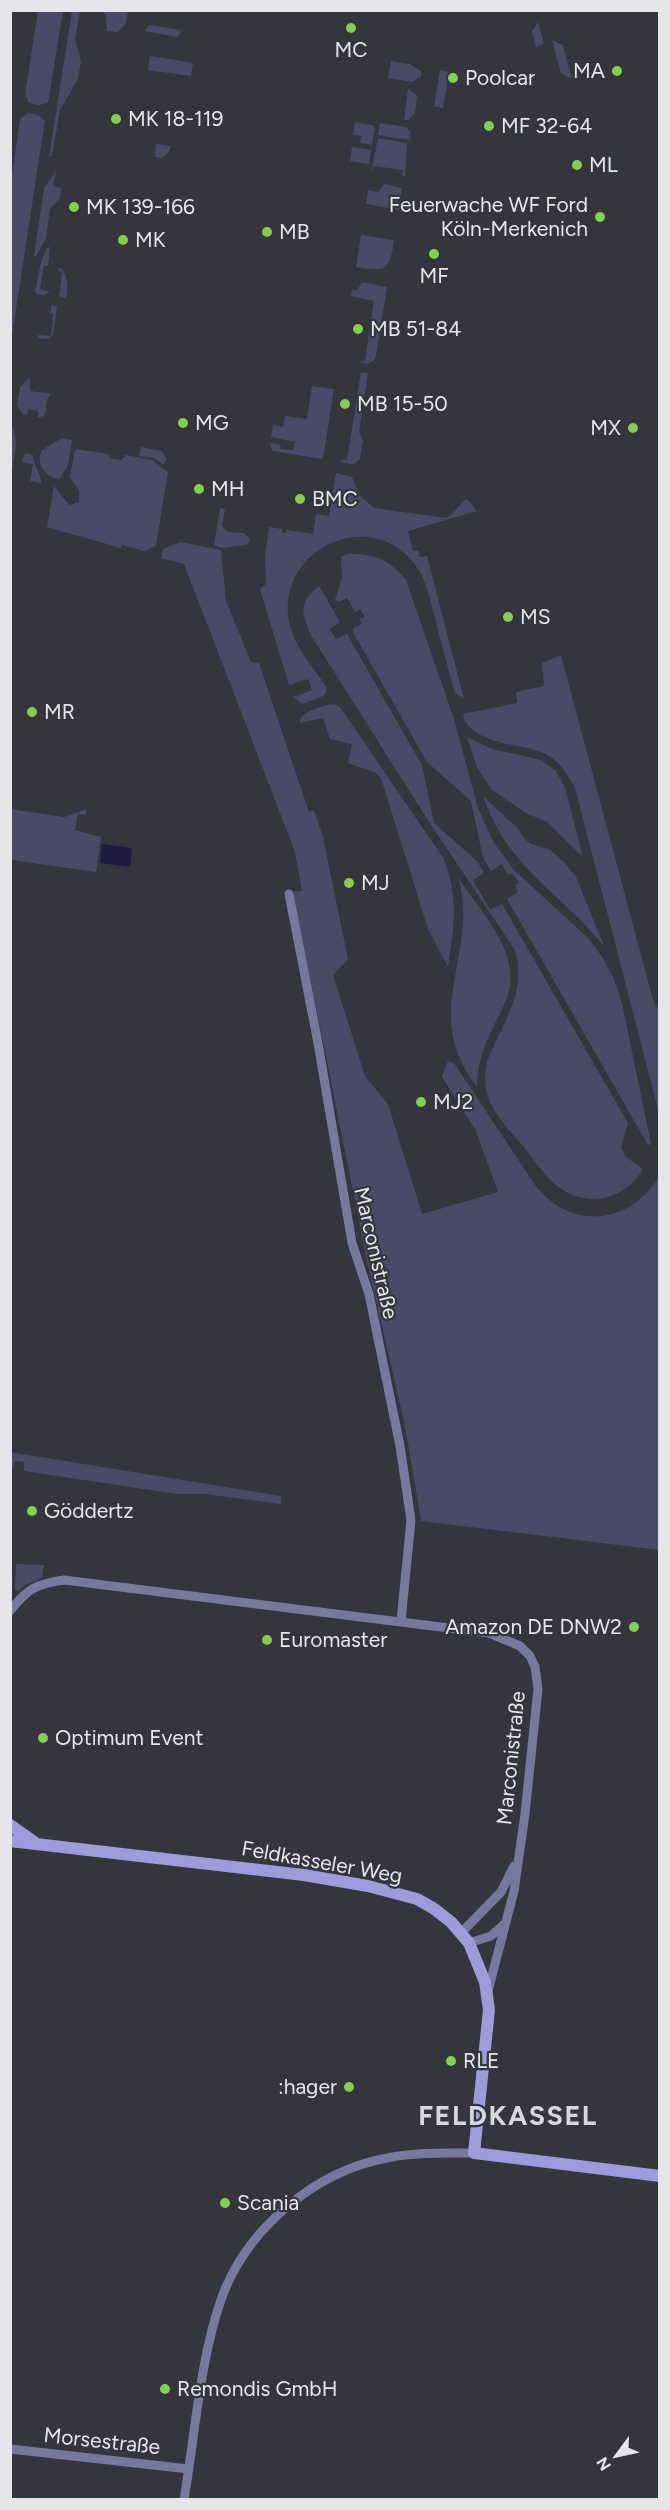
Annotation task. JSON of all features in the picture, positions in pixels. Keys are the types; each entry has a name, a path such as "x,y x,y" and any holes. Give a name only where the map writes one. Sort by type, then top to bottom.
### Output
{"street":[{"name":"Marconistraße","path":"289,894 318,1043 352,1243 369,1294 400,1446 411,1520 401,1621"},
{"name":"Marconistraße","path":"10,1611 23,1595 40,1583 64,1580 489,1633 520,1646 530,1656 535,1667 538,1689 513,1891 487,1993"},
{"path":"10,1826 35,1843"},
{"name":"Feldkasseler Weg","path":"10,1841 304,1875 368,1886 417,1899 433,1908 465,1938 478,1962 487,1993 488,2035 474,2153"},
{"name":"Marconistraße","path":"465,1938 501,1892 518,1859"},
{"path":"465,1938 491,1936 505,1922"},
{"path":"184,2499 211,2338 223,2296 240,2262 261,2233 301,2197 333,2177 366,2163 388,2157 474,2153 660,2176"},
{"name":"Morsestraße","path":"10,2449 189,2469"}],"shaded area":[{"path":"38,11 63,11 48,103 39,105 29,103 25,94"},
{"path":"72,11 80,11 75,39 81,61 78,79 60,110 52,156 49,157"},
{"path":"101,11 128,11 126,23 118,32 107,31 106,15"},
{"path":"538,22 544,44 536,47 532,31"},
{"path":"149,25 181,30 178,37 145,31"},
{"path":"552,40 563,45 572,79 561,73"},
{"path":"150,56 193,63 191,76 148,70"},
{"path":"391,61 410,64 421,71 421,76 413,82 388,78"},
{"path":"440,70 449,72 443,108 434,106"},
{"path":"408,88 417,96 415,114 408,120 404,120"},
{"path":"28,113 38,115 45,120 11,342 11,182 20,119"},
{"path":"355,122 375,126 372,145 360,143 361,136 353,135"},
{"path":"380,123 406,127 411,133 410,140 378,135"},
{"path":"378,138 407,143 405,176 402,177 403,170 374,166 371,172"},
{"path":"156,144 171,146 169,152 162,158 155,157"},
{"path":"352,147 371,150 369,164 350,161"},
{"path":"56,171 53,186 61,188 60,198 50,209 46,239 34,256 44,188"},
{"path":"384,184 402,188 399,210 366,204 368,190 378,192"},
{"path":"361,235 394,240 391,258 385,267 374,269 356,267"},
{"path":"50,247 48,266 44,266 40,289 50,292 44,295 37,294 35,292 41,262 47,248"},
{"path":"59,267 66,277 66,298 59,296 62,272 58,271"},
{"path":"362,282 387,287 376,356 374,361 367,364 357,362 365,361 374,301 351,296 352,290 357,290"},
{"path":"49,303 57,307 53,335 49,339 38,338 38,335 51,336 53,314 50,313 52,305"},
{"path":"361,372 368,373 359,432 363,441 360,459 354,464 340,462 347,460"},
{"path":"30,377 30,391 51,394 47,400 45,415 41,417 38,417 38,411 28,409 27,415 23,414 17,406 20,387"},
{"path":"312,386 334,389 323,459 272,451 270,443 281,445 280,449 293,450 295,442 271,437 273,425 283,427 285,416 307,419"},
{"path":"11,428 14,429 16,445 11,478"},
{"path":"62,438 72,440 68,466 59,479 42,469 40,455 42,450"},
{"path":"141,447 162,451 166,459 164,465 154,458 139,456"},
{"path":"75,449 108,454 109,458 121,460 126,455 152,460 168,472 156,546 145,551 122,545 121,548 47,527 54,486 69,505 79,502 79,491 70,477"},
{"path":"25,453 33,455 41,483 30,481 33,464 22,462"},
{"path":"336,473 352,477 359,495 374,508 446,518 467,499 477,511 408,531 413,551 418,551 420,557 427,556 464,699 455,693 428,591 416,566 397,548 376,538 353,537 331,543 311,556 297,574 289,596 291,631 299,648 326,686 326,692 323,696 302,704 293,697 312,690 308,679 289,685 260,589 266,584 265,557 269,527 282,529 282,533 286,533 287,530 313,534 316,514 329,516"},
{"path":"220,508 225,509 222,526 228,532 244,533 250,540 247,545 222,548 214,545"},
{"path":"180,542 221,550 226,601 251,662 259,663 309,812 314,810 323,837 348,959 333,975 365,1076 388,1104 422,1214 498,1192 476,1131 442,1077 448,1061 454,1063 535,1185 549,1200 565,1210 582,1215 599,1216 616,1213 632,1205 647,1193 659,1177 659,1550 421,1521 405,1426 367,1261 293,892 302,891 295,852 184,564 161,558 163,549"},
{"path":"348,554 381,559 394,567 406,580 454,719 478,808 494,843 514,870 589,939 603,958 614,979 622,1003 651,1144 648,1145 507,899 518,892 515,886 519,882 512,873 508,875 502,864 491,871 483,858 471,801 427,762 353,632 354,628 362,624 359,619 365,617 360,609 355,612 347,598 339,602 335,600 342,579 341,556"},
{"path":"319,586 340,622 330,629 336,639 347,634 422,765 434,823 477,861 484,873 473,880 490,910 502,904 628,1123 621,1148 626,1157 643,1169 635,1180 615,1194 591,1199 567,1193 542,1171 503,1123 491,1104 485,1084 487,1061 516,994 518,966 515,950 431,825 312,637 304,609 308,597"},
{"path":"561,655 653,1000 659,1011 659,1113 575,788 563,768 555,760 535,750 498,742 475,732 467,724 463,714 517,703 516,692 544,686 542,663"},
{"path":"334,704 340,707 444,859 452,887 454,912 448,967 428,929 381,778 374,772 348,763 352,744 330,739 323,718 300,723 301,717 308,712"},
{"path":"467,737 492,749 541,760 556,771 565,788 583,857 547,822 526,813 492,790 477,767"},
{"path":"483,796 517,828 526,840 531,844 549,849 565,863 576,877 604,946 536,878 506,843"},
{"path":"10,809 64,817 87,809 85,815 78,814 75,830 101,837 96,872 11,860"},
{"path":"102,844 132,848 130,867 100,863"},
{"path":"459,879 497,933 509,963 511,979 507,998 482,1053 477,1087 463,1065 451,1025 451,1005 463,921 463,900"},
{"path":"10,1452 281,1496 281,1504 205,1494 177,1494 24,1471 24,1462 15,1461 11,1473"},
{"path":"16,1564 44,1565 42,1578 25,1585 17,1592 15,1589"}],"place":[{"name":"MC","path":"351,28"},
{"name":"MA","path":"617,71"},
{"name":"Poolcar","path":"453,78"},
{"name":"MK 18-119","path":"116,119"},
{"name":"MF 32-64","path":"489,126"},
{"name":"ML","path":"577,165"},
{"name":"MK 139-166","path":"74,207"},
{"name":"Feuerwache WF Ford Köln-Merkenich","path":"600,217"},
{"name":"MB","path":"267,232"},
{"name":"MK","path":"123,240"},
{"name":"MF","path":"434,254"},
{"name":"MB 51-84","path":"358,329"},
{"name":"MB 15-50","path":"345,404"},
{"name":"MG","path":"183,423"},
{"name":"MX","path":"633,428"},
{"name":"MH","path":"199,489"},
{"name":"BMC","path":"300,499"},
{"name":"MS","path":"508,617"},
{"name":"MR","path":"32,712"},
{"name":"MJ","path":"349,883"},
{"name":"MJ2","path":"421,1102"},
{"name":"Göddertz","path":"32,1511"},
{"name":"Amazon DE DNW2","path":"634,1627"},
{"name":"Euromaster","path":"267,1640"},
{"name":"Optimum Event","path":"43,1738"},
{"name":"RLE","path":"451,2061"},
{"name":":hager","path":"349,2087"},
{"name":"Scania","path":"225,2203"},
{"name":"Remondis GmbH","path":"165,2389"}],"district":[{"name":"FELDKASSEL","path":"508,2116"}]}
